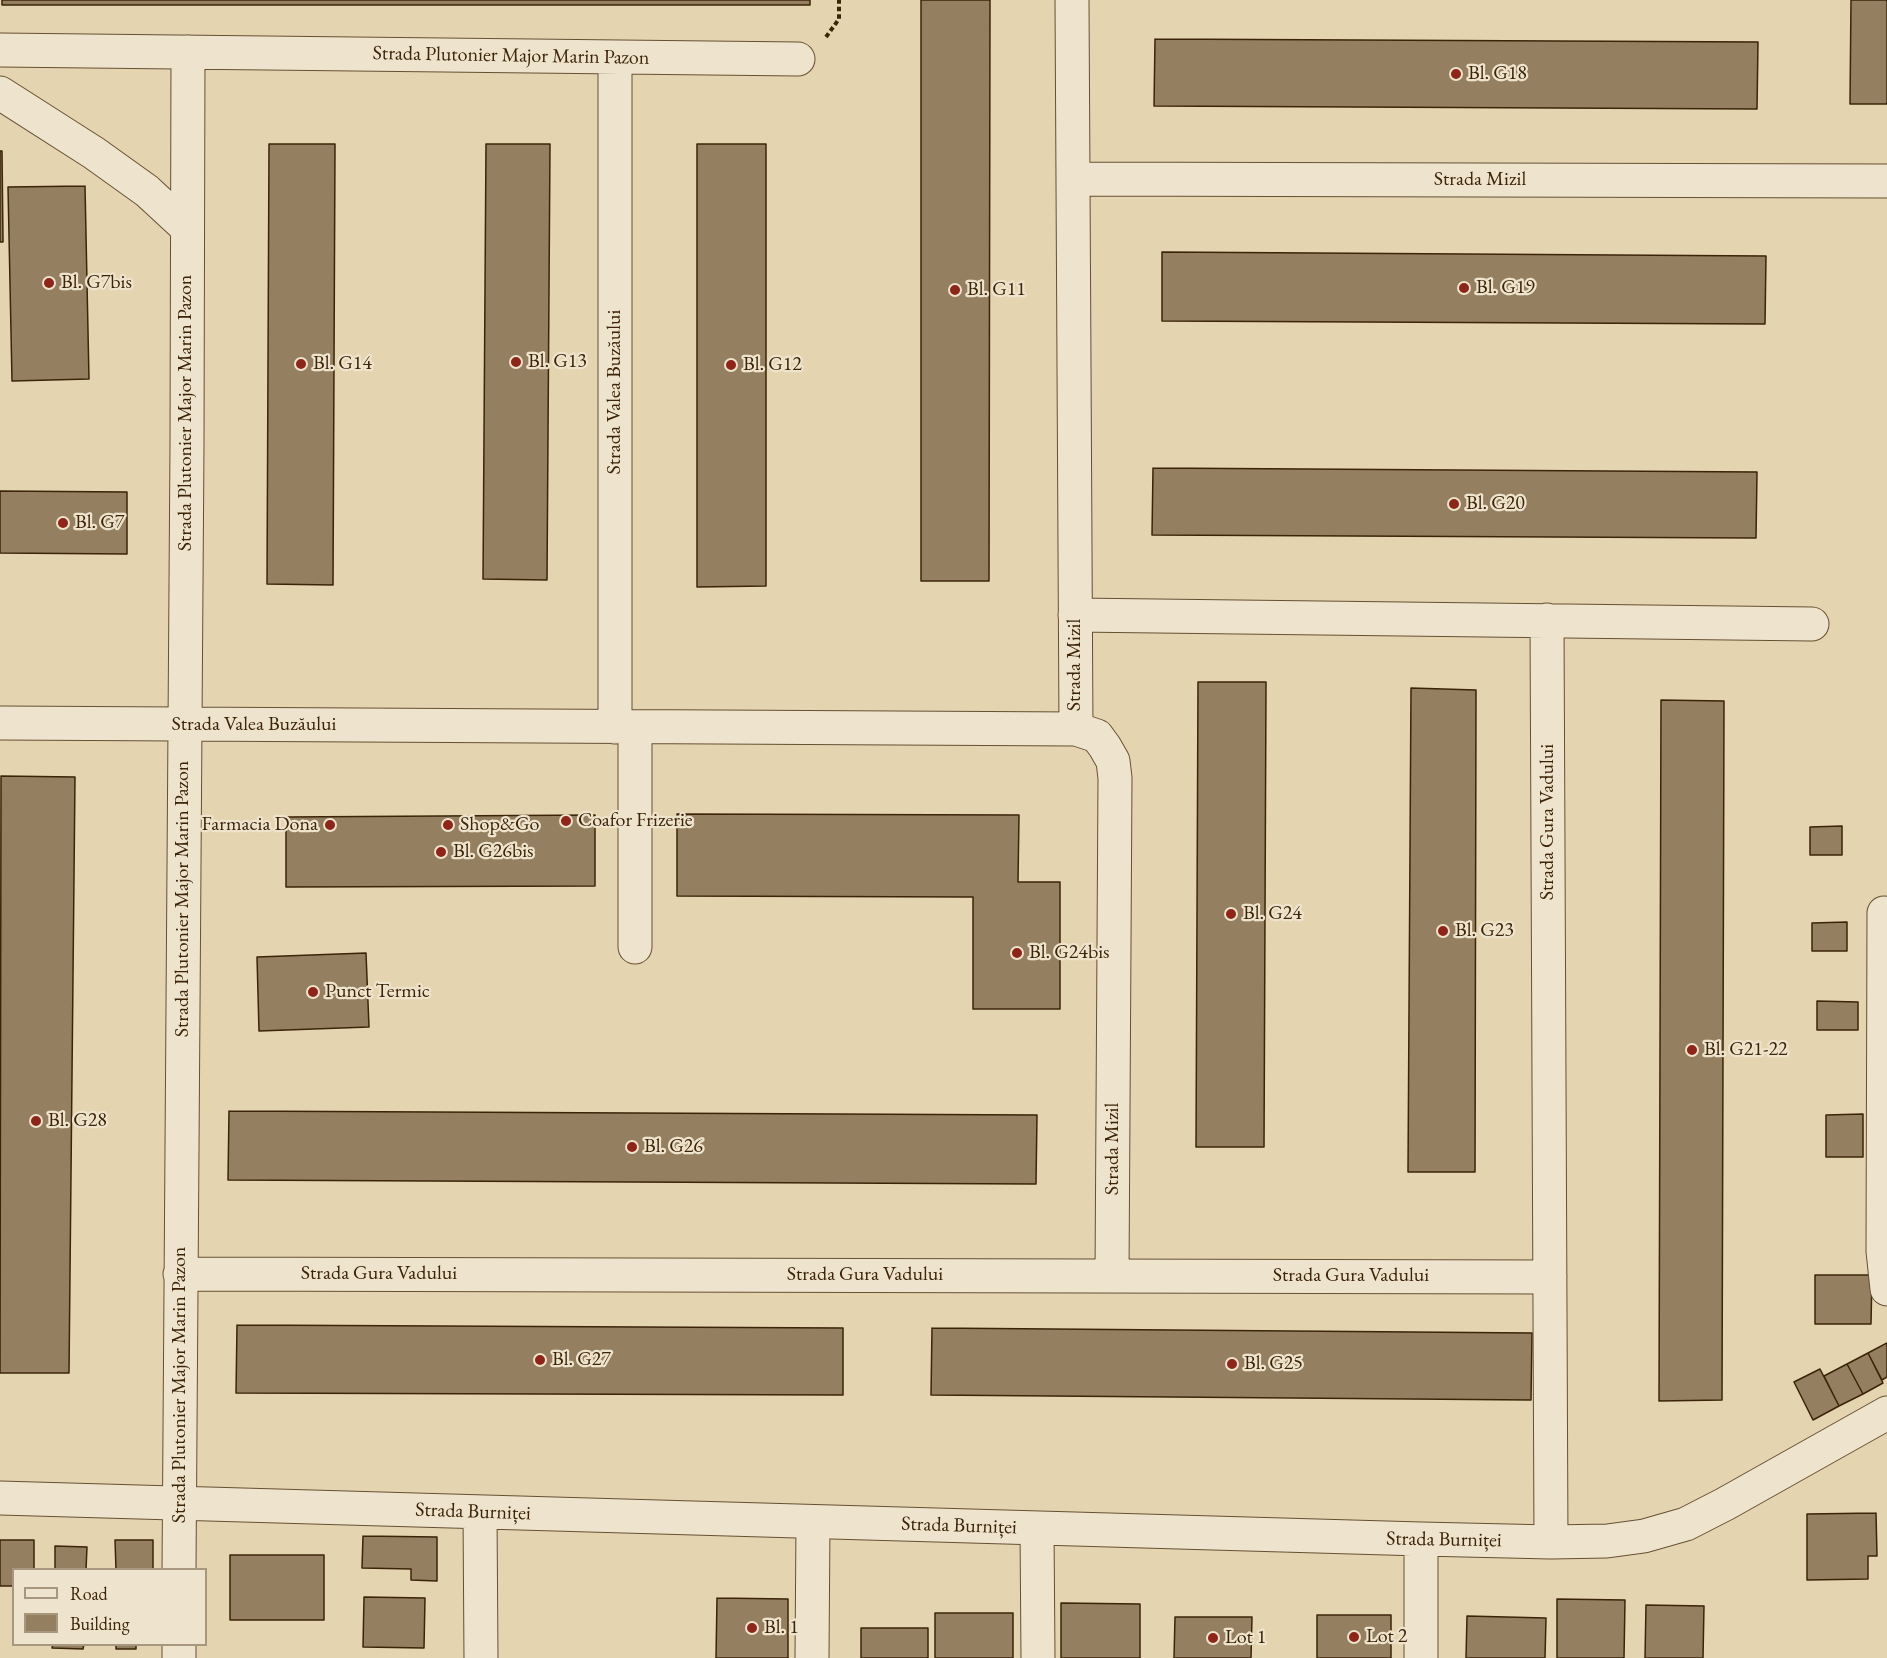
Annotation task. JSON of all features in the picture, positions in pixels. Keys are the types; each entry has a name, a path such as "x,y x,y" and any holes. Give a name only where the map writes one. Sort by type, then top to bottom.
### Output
{"street":[{"name":"Strada Mizil","path":"1072,0 1076,729 1097,736 1106,747 1113,761 1115,778 1112,1276"},
{"name":"Strada Plutonier Major Marin Pazon","path":"0,50 798,60"},
{"name":"Strada Plutonier Major Marin Pazon","path":"179,1568 188,52"},
{"name":"Strada Valea Buzăului","path":"615,57 625,728"},
{"path":"0,93 94,153 147,191 187,228"},
{"name":"Strada Mizil","path":"1073,179 1887,181"},
{"path":"1075,615 1812,624"},
{"name":"Strada Gura Vadului","path":"1547,620 1551,1542"},
{"name":"Strada Valea Buzăului","path":"0,723 1076,729"},
{"path":"625,728 635,947"},
{"path":"1884,912 1883,1251 1887,1289"},
{"name":"Strada Gura Vadului","path":"180,1274 1550,1276"},
{"name":"Strada Burniței","path":"0,1498 1551,1542 1644,1536 1686,1524 1887,1413"},
{"path":"480,1512 481,1658"},
{"path":"812,1658 813,1522"},
{"path":"1037,1528 1038,1658"},
{"path":"1421,1539 1421,1658"}],"building":[{"path":"2,0 810,0 810,5 2,5"},
{"name":"Bl. G11","path":"921,0 990,0 989,581 921,581"},
{"path":"1851,0 1887,0 1887,104 1850,104"},
{"name":"Bl. G18","path":"1155,39 1758,42 1757,109 1154,106"},
{"name":"Bl. G14","path":"269,144 335,144 333,585 267,584"},
{"name":"Bl. G13","path":"486,144 550,144 547,580 483,579"},
{"name":"Bl. G12","path":"697,144 766,144 766,586 697,587"},
{"path":"0,151 2,151 3,242 0,242"},
{"name":"Bl. G7bis","path":"85,186 89,379 12,381 8,187"},
{"name":"Bl. G19","path":"1162,252 1766,256 1765,324 1162,321"},
{"name":"Bl. G20","path":"1153,468 1757,472 1756,538 1152,535"},
{"name":"Bl. G7","path":"0,491 127,492 127,554 0,553"},
{"name":"Bl. G24","path":"1198,682 1266,682 1264,1147 1196,1147"},
{"name":"Bl. G23","path":"1411,688 1476,690 1475,1172 1408,1172"},
{"name":"Bl. G21-22","path":"1661,700 1724,701 1722,1400 1659,1401"},
{"name":"Bl. G28","path":"1,776 75,777 69,1373 0,1373"},
{"name":"Bl. G24bis","path":"677,814 1019,815 1018,882 1060,882 1060,1009 973,1009 973,897 677,896"},
{"name":"Bl. G26bis","path":"595,815 595,886 286,887 286,817"},
{"path":"1842,826 1842,855 1810,855 1810,827"},
{"path":"1847,922 1847,951 1812,951 1812,923"},
{"name":"Punct Termic","path":"366,953 369,1027 259,1031 257,957"},
{"path":"1817,1001 1858,1002 1858,1030 1817,1030"},
{"name":"Bl. G26","path":"229,1111 1037,1115 1036,1184 228,1180"},
{"path":"1863,1114 1863,1157 1826,1157 1826,1115"},
{"path":"1815,1275 1872,1275 1871,1324 1815,1324"},
{"name":"Bl. G27","path":"237,1325 843,1328 843,1395 236,1393"},
{"name":"Bl. G25","path":"932,1328 1532,1333 1531,1400 931,1395"},
{"path":"1887,1343 1887,1377 1882,1380 1868,1353"},
{"path":"1868,1353 1883,1383 1863,1394 1847,1364"},
{"path":"1847,1364 1863,1394 1839,1406 1824,1376"},
{"path":"1820,1369 1839,1406 1813,1420 1794,1382"},
{"path":"1876,1513 1877,1556 1868,1556 1868,1579 1807,1580 1807,1514"},
{"path":"363,1536 437,1537 437,1581 411,1580 411,1569 362,1568"},
{"path":"0,1540 34,1540 34,1568 12,1568 12,1586 0,1586"},
{"path":"115,1540 153,1540 153,1568 116,1568"},
{"path":"55,1546 87,1547 86,1568 55,1568"},
{"path":"230,1555 324,1555 324,1620 230,1620"},
{"path":"364,1597 425,1598 424,1648 363,1647"},
{"name":"Bl. 1","path":"717,1598 788,1599 788,1658 716,1658"},
{"path":"1557,1599 1625,1600 1624,1658 1557,1658"},
{"path":"1061,1603 1140,1604 1140,1658 1061,1658"},
{"path":"1646,1605 1704,1606 1703,1658 1645,1658"},
{"path":"935,1613 1013,1613 1013,1658 935,1658"},
{"name":"Lot 2","path":"1317,1615 1391,1615 1391,1658 1317,1658"},
{"path":"1467,1616 1546,1618 1545,1658 1466,1658"},
{"name":"Lot 1","path":"1175,1617 1252,1617 1251,1658 1174,1658"},
{"path":"861,1628 928,1628 928,1658 861,1658"},
{"path":"52,1646 84,1646 83,1649 52,1648"},
{"path":"116,1646 136,1646 136,1649 116,1649"}],"place":[{"name":"Bl. G18","path":"1456,74"},
{"name":"Bl. G7bis","path":"49,283"},
{"name":"Bl. G19","path":"1464,288"},
{"name":"Bl. G11","path":"955,290"},
{"name":"Bl. G13","path":"516,362"},
{"name":"Bl. G14","path":"301,364"},
{"name":"Bl. G12","path":"731,365"},
{"name":"Bl. G20","path":"1454,504"},
{"name":"Bl. G7","path":"63,523"},
{"name":"Coafor Frizerie","path":"566,821"},
{"name":"Farmacia Dona","path":"330,825"},
{"name":"Shop&Go","path":"448,825"},
{"name":"Bl. G26bis","path":"441,852"},
{"name":"Bl. G24","path":"1231,914"},
{"name":"Bl. G23","path":"1443,931"},
{"name":"Bl. G24bis","path":"1017,953"},
{"name":"Punct Termic","path":"313,992"},
{"name":"Bl. G21-22","path":"1692,1050"},
{"name":"Bl. G28","path":"36,1121"},
{"name":"Bl. G26","path":"632,1147"},
{"name":"Bl. G27","path":"540,1360"},
{"name":"Bl. G25","path":"1232,1364"},
{"name":"Bl. 1","path":"752,1628"},
{"name":"Lot 2","path":"1354,1637"},
{"name":"Lot 1","path":"1213,1638"}]}
